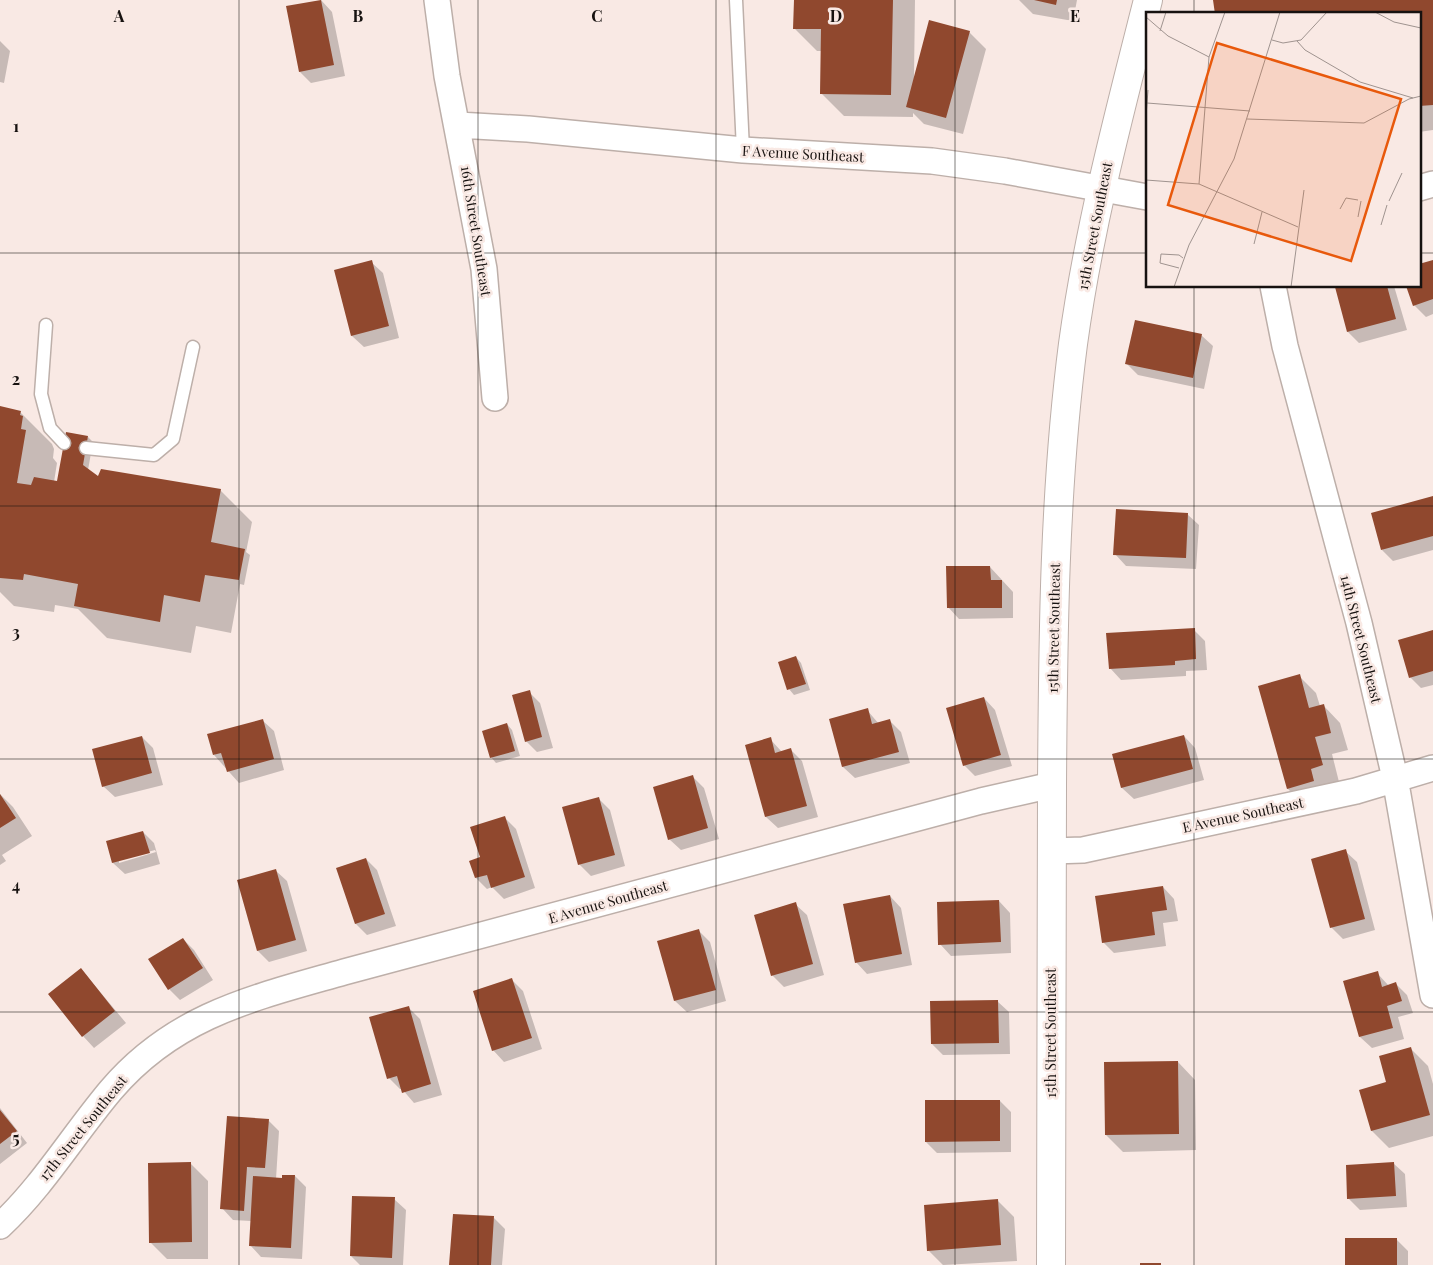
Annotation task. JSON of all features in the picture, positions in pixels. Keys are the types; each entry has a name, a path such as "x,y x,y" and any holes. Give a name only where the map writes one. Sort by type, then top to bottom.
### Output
{"street":[{"name":"16th Street Southeast","path":"437,0 447,76 458,125 484,269 494,398"},
{"name":"15th Street Southeast","path":"1051,1265 1053,599 1060,469 1073,344 1101,189 1148,0"},
{"name":"F Avenue Southeast","path":"458,125 528,128 743,150 932,161 1005,170 1146,197"},
{"path":"1420,188 1433,184"},
{"name":"14th Street Southeast","path":"1273,288 1286,346 1359,623 1395,778 1433,995"},
{"name":"E Avenue Southeast","path":"1052,851 1082,850 1356,791 1433,768"},
{"name":"E Avenue Southeast","path":"171,1037 212,1014 279,991 982,801 1052,785"},
{"name":"17th Street Southeast","path":"0,1226 60,1159 110,1091 140,1060 171,1037"}],"lane":[{"path":"736,0 743,150"},
{"path":"46,325 40,394 50,428 64,444"},
{"path":"86,448 154,455 173,439 193,347"}],"building":[{"path":"321,0 334,65 299,72 286,6"},
{"path":"794,0 893,0 891,95 820,94 821,29 793,29"},
{"path":"1034,0 1057,0 1056,5"},
{"path":"1213,0 1433,0 1433,105 1420,106 1420,12 1215,12"},
{"path":"929,20 970,31 946,118 906,107"},
{"path":"372,260 389,326 351,336 334,270"},
{"path":"1433,260 1433,299 1413,306 1407,288 1420,288 1420,264"},
{"path":"1335,288 1388,288 1396,319 1347,332"},
{"path":"1135,320 1202,334 1193,378 1125,364"},
{"path":"0,406 21,411 20,415 23,416 21,429 26,430 17,483 31,485 34,477 57,481 66,432 88,436 83,465 98,476 101,469 221,489 211,542 245,549 239,580 205,575 200,602 164,595 160,622 74,606 78,584 24,574 23,580 0,578"},
{"path":"1433,496 1433,536 1381,550 1371,513"},
{"path":"1116,509 1188,513 1186,558 1113,555"},
{"path":"946,566 990,566 991,580 1002,580 1002,608 947,608"},
{"path":"1195,628 1196,659 1175,661 1175,665 1109,669 1106,633"},
{"path":"1433,630 1433,671 1409,678 1398,640"},
{"path":"796,656 806,684 787,690 778,662"},
{"path":"1300,674 1309,708 1324,704 1331,733 1315,737 1323,765 1311,769 1314,781 1287,789 1258,686"},
{"path":"530,690 542,737 525,742 512,695"},
{"path":"984,697 1001,755 963,766 946,708"},
{"path":"868,708 872,724 890,719 899,752 842,767 829,719"},
{"path":"263,719 274,759 227,772 221,753 213,755 207,734"},
{"path":"507,723 515,751 490,758 482,731"},
{"path":"1184,735 1193,769 1121,788 1112,754"},
{"path":"142,736 152,773 102,787 92,749"},
{"path":"771,737 775,753 791,748 807,806 765,817 745,745"},
{"path":"693,775 708,828 668,840 653,787"},
{"path":"0,794 16,818 0,828"},
{"path":"599,797 615,855 578,865 562,807"},
{"path":"505,816 525,877 491,888 487,875 475,878 469,861 480,857 470,827"},
{"path":"143,831 150,853 112,863 106,841"},
{"path":"1346,849 1365,919 1330,928 1311,859"},
{"path":"366,858 385,914 355,924 336,868"},
{"path":"276,869 296,940 257,951 237,880"},
{"path":"1163,886 1167,910 1152,912 1155,935 1102,943 1095,896"},
{"path":"890,895 902,954 855,963 843,904"},
{"path":"999,900 1001,942 938,945 937,902"},
{"path":"796,902 813,964 771,976 754,915"},
{"path":"699,929 716,990 674,1001 657,941"},
{"path":"183,938 203,968 168,990 148,959"},
{"path":"81,968 115,1011 82,1037 48,994"},
{"path":"1378,971 1382,987 1396,982 1402,1001 1387,1006 1393,1028 1359,1037 1343,981"},
{"path":"512,978 532,1038 492,1051 473,991"},
{"path":"998,1000 999,1043 931,1044 930,1001"},
{"path":"409,1006 431,1084 402,1093 397,1076 387,1079 369,1017"},
{"path":"1411,1047 1430,1115 1371,1131 1359,1090 1386,1082 1379,1056"},
{"path":"1178,1061 1179,1134 1105,1135 1104,1062"},
{"path":"925,1100 1000,1100 1000,1141 925,1142"},
{"path":"0,1110 17,1131 0,1144"},
{"path":"227,1116 269,1119 265,1168 247,1167 244,1211 220,1209"},
{"path":"191,1162 192,1242 149,1243 148,1163"},
{"path":"1394,1162 1396,1196 1347,1199 1346,1165"},
{"path":"282,1175 295,1175 291,1248 249,1246 253,1176 282,1178"},
{"path":"352,1196 395,1197 392,1258 350,1256"},
{"path":"998,1199 1001,1245 927,1251 924,1205"},
{"path":"453,1214 494,1216 491,1265 449,1265"},
{"path":"1345,1238 1397,1238 1397,1265 1345,1265"},
{"path":"1140,1263 1161,1263 1161,1265 1140,1265"}]}
